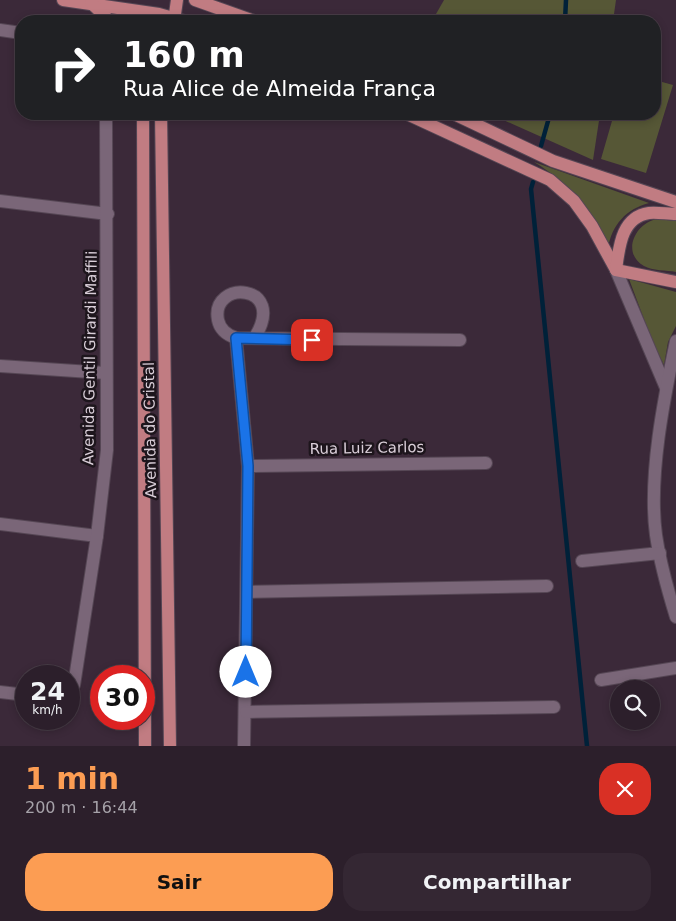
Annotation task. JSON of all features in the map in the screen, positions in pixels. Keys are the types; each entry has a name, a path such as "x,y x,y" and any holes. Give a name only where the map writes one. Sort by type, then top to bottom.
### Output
{"main road":[{"path":"63,0 162,15"},
{"path":"176,0 177,15"},
{"path":"195,0 237,15"},
{"path":"91,4 103,15"},
{"name":"Avenida do Cristal","path":"143,120 145,746"},
{"name":"Avenida do Cristal","path":"162,120 170,746"},
{"path":"420,120 550,180 574,201 592,226 616,270"},
{"path":"467,120 553,161 676,202"},
{"path":"616,270 621,238 629,224 648,213 676,214"},
{"path":"616,270 676,282"}],"street":[{"path":"0,30 15,32"},
{"name":"Avenida Gentil Girardi Maffili","path":"77,665 97,536 107,450 108,214 106,120"},
{"path":"0,201 108,214"},
{"path":"616,270 666,388"},
{"path":"255,337 263,322 263,307 254,296 239,292 232,293 221,303 217,317 224,331 236,338 255,337 276,340 460,340"},
{"path":"236,338 248,466 246,712 244,746"},
{"path":"675,613 656,534 655,482 666,388 676,340"},
{"path":"0,366 106,373"},
{"name":"Rua Luiz Carlos","path":"248,466 486,462"},
{"path":"0,524 97,536"},
{"path":"582,561 660,553"},
{"path":"247,592 547,586"},
{"path":"602,680 676,668"},
{"path":"0,692 15,694"},
{"path":"246,712 554,707"}],"green space":[{"path":"444,0 616,0 614,15 435,15"},
{"path":"661,82 673,85 646,173 601,159 612,120 661,120"},
{"path":"503,120 599,120 593,160"},
{"path":"534,162 649,203 633,209 621,219 613,232 608,248 594,221 578,199 559,180"},
{"path":"657,219 676,221 676,272 647,268 633,254 632,246 637,232 642,226"},
{"path":"629,279 676,292 676,326 668,342 664,365 653,343"}],"waterway":[{"path":"565,15 566,0"},
{"path":"541,146 548,120"},
{"path":"533,182 531,189 587,746"}],"route":[{"path":"246,672 248,466 236,338 312,340"}]}
